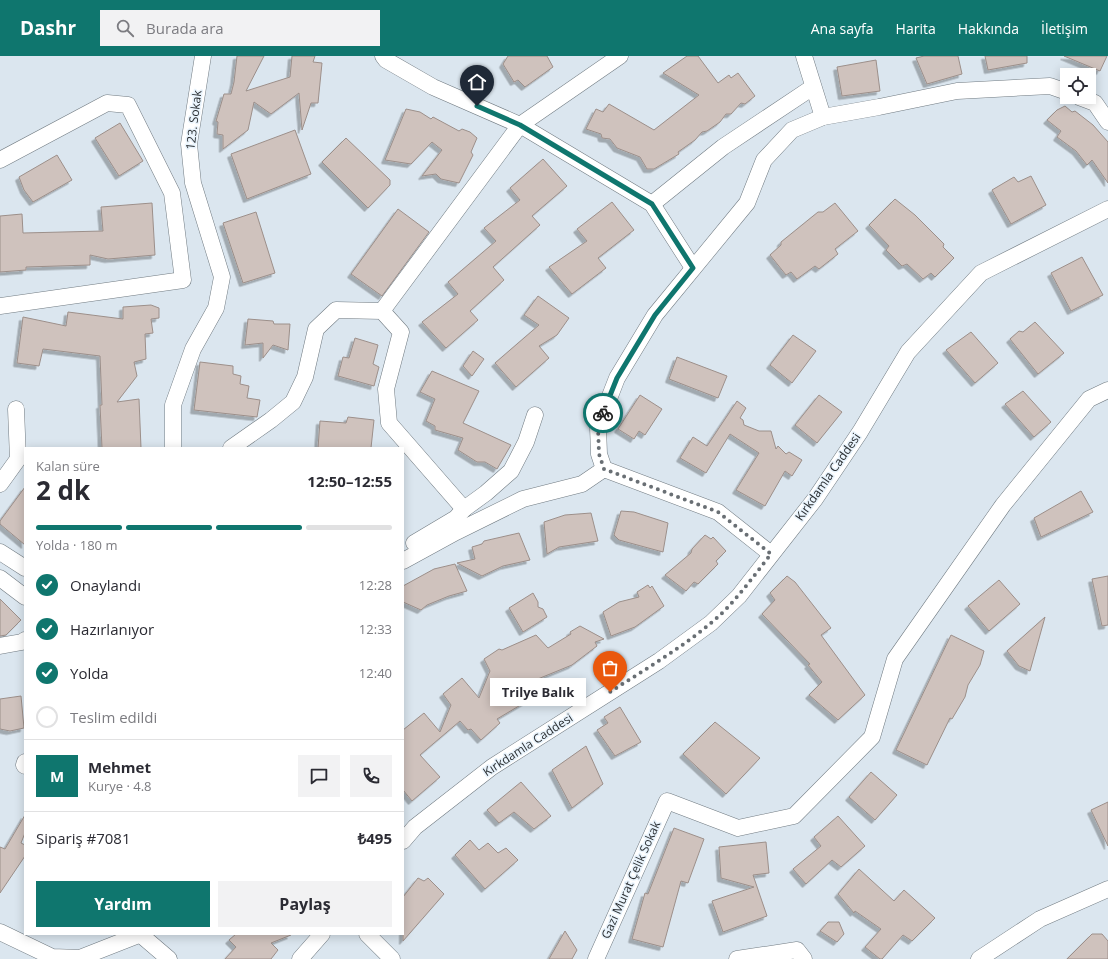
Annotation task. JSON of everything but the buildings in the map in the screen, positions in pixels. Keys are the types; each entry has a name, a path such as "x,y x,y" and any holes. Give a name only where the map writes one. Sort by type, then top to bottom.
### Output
{"street":[{"name":"123. Sokak","path":"174,447 172,405 193,349 216,308 222,277 193,183 189,144 203,56"},
{"path":"383,56 386,60 433,87 520,125 652,204 693,268"},
{"path":"382,311 520,125 620,56"},
{"path":"804,56 822,116"},
{"path":"652,204 723,147 813,86"},
{"path":"604,469 599,454 598,427 617,378 655,315 747,202 764,160 792,130 822,116 879,107 957,91 1050,86 1060,90"},
{"path":"0,160 106,103 128,105 172,193 183,280 0,306"},
{"path":"1096,104 1108,122"},
{"path":"172,193 193,183"},
{"name":"Kırkdamla Caddesi","path":"404,840 415,827 492,767 659,661 711,623 739,596 815,499 860,432 908,352 981,273 1108,209"},
{"path":"232,447 271,420 293,402 305,376 316,329 336,310 382,311 401,332 386,389 389,423 464,508"},
{"name":"Gazi Murat Çelik Sokak","path":"596,959 667,801 738,828 794,816 872,737 895,659 1002,506 1089,399 1108,390"},
{"path":"0,484 18,459 16,409"},
{"path":"404,550 456,518 464,508 486,493 511,471 526,442 535,415"},
{"path":"604,469 718,512 771,554"},
{"path":"404,560 456,532 523,499 582,484 604,469"},
{"path":"0,552 24,567"},
{"path":"0,578 24,596"},
{"path":"0,646 24,644"},
{"path":"979,959 1040,919 1108,889"},
{"path":"0,932 51,958 80,958 138,935"},
{"path":"142,935 169,959"},
{"path":"300,959 321,935"},
{"path":"368,935 392,959"},
{"path":"737,959 797,950 804,959"}],"way so far":[{"path":"603,413 598,427 599,454 604,469 718,512 771,554 739,596 711,623 659,661 610,692"}],"place":[{"name":"Trilye Balık","path":"610,692"}],"route":[{"path":"477,106 520,125 652,204 693,268 655,315 617,378 603,413"}]}
